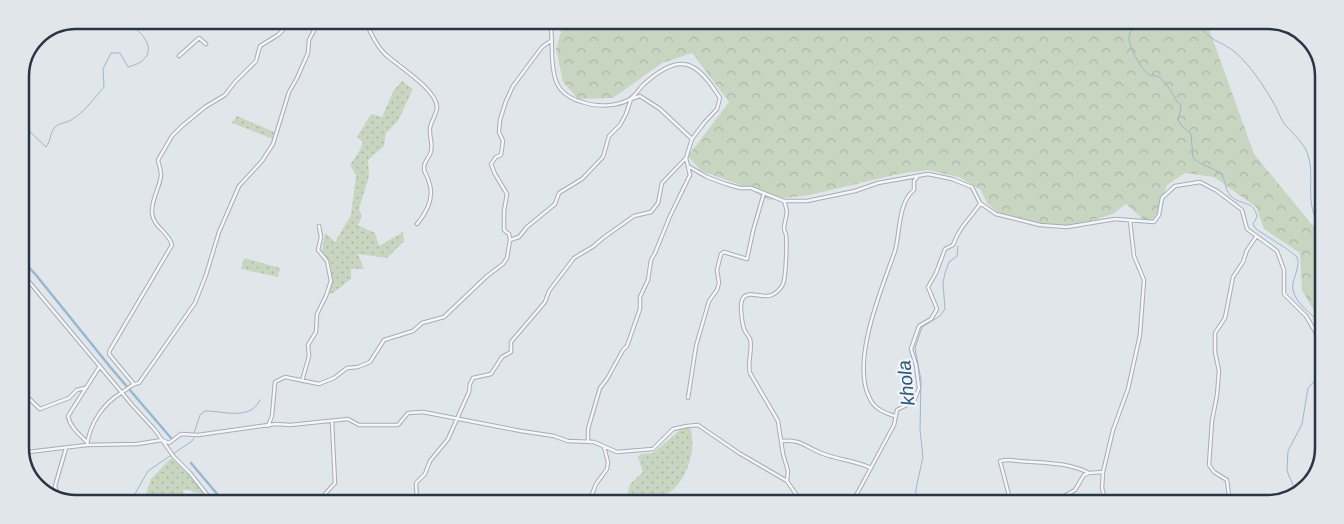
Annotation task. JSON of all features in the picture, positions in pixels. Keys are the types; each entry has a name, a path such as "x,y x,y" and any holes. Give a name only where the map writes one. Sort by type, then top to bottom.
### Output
{"street":[{"path":"132,385 109,354 172,245 171,240 154,222 152,213 152,200 161,173 158,160 177,131 224,95 256,61 260,46 284,29"},
{"path":"87,444 99,413 110,400 132,385 139,383 195,303 219,232 239,186 262,161 273,144 289,92 298,78 308,54 309,40 315,29"},
{"path":"369,29 375,42 384,53 436,99 437,110 430,129 431,154 425,161 424,170 430,184 430,205 417,224"},
{"path":"552,29 553,72 560,89 571,98 592,105 617,104 640,96 649,101 692,139"},
{"path":"179,56 199,38 206,44"},
{"path":"268,426 272,416 275,382 285,377 318,384 334,378 347,368 358,367 370,362 384,340 413,331 422,323 444,317 486,276 503,264 507,258 510,240 509,234 504,230 504,211 507,194 495,174 492,164 496,157 501,155 503,140 499,132 500,120 506,100 513,86 542,47 552,40"},
{"path":"417,495 416,483 425,474 430,461 448,439 474,378 491,374 502,357 511,352 511,342 545,302 550,291 574,258 594,246 634,216 651,212 658,203 662,183 686,158 692,139 704,122 717,109 720,98 714,87 693,66 682,63 662,70 631,99 620,125 609,136 603,157 582,179 559,193 554,204 518,237 510,240"},
{"path":"588,442 588,429 600,388 627,346 640,309 640,297 648,280 651,260 656,254 670,216 690,175 686,158"},
{"path":"688,166 707,177 740,188 751,188 784,202 807,201 855,191 878,183 928,174 952,178 972,188 980,203 996,214 1040,225 1067,227 1115,219 1154,222 1159,215 1162,198 1175,186 1200,182 1242,210 1247,229 1277,251 1284,270 1284,294 1306,316 1315,331"},
{"path":"895,416 882,412 870,401 864,384 863,366 870,321 895,249 899,222 909,193 914,190 914,180 919,175"},
{"path":"688,398 701,327 709,301 719,283 717,270 721,254 724,252 730,253 746,259 764,193"},
{"path":"784,202 787,210 787,220 784,229 786,235 786,262 782,285 772,295 766,297 749,295 744,297 741,306 744,330 751,341 750,373 778,421 780,440 788,471 787,481"},
{"path":"856,495 894,425 897,410 914,400 919,388 916,365 911,349 919,326 931,319 937,309 928,287 936,273 945,249 954,245 963,224 974,213 980,203"},
{"path":"1104,495 1102,488 1103,472 1113,430 1128,389 1140,336 1144,280 1134,256 1130,221"},
{"path":"302,381 308,356 308,345 316,332 317,314 326,296 330,281 327,261 318,250 321,237 319,226"},
{"path":"1229,495 1227,480 1214,472 1210,465 1212,421 1219,371 1215,352 1215,333 1226,318 1233,278 1243,262 1246,250 1256,237"},
{"path":"29,282 155,430 174,457 207,495"},
{"path":"87,444 71,424 68,416 100,366"},
{"path":"29,399 40,409 69,398 77,390 86,388"},
{"path":"29,452 87,444 137,444 162,440 169,443 181,434 198,435 268,426 332,422 348,419 359,425 398,425 408,413 423,412 521,432 554,436 568,441 594,442 616,452 653,450 673,429 698,425 738,453 787,481 797,495"},
{"path":"324,495 335,483 332,422"},
{"path":"780,440 792,440 821,453 858,462 871,468"},
{"path":"592,495 596,484 607,469 608,462 604,446"},
{"path":"56,491 55,486 66,448"},
{"path":"1009,495 1000,461 1010,459 1055,463 1078,468 1089,473"},
{"path":"1066,495 1075,490 1084,475 1103,472"}],"green space":[{"path":"560,29 1209,29 1254,154 1315,228 1315,313 1302,290 1300,253 1264,229 1256,207 1214,177 1185,173 1167,185 1155,218 1146,222 1126,204 1113,214 1071,227 1005,219 987,203 981,190 959,177 928,170 898,174 810,195 769,200 738,184 701,171 688,156 729,102 692,53 662,63 613,98 578,99 563,82 556,49"},
{"path":"402,81 413,89 398,121 386,133 384,146 368,160 369,176 359,209 362,216 358,225 375,233 379,246 403,232 404,241 387,258 358,254 364,269 351,269 351,279 329,294 332,278 331,267 322,250 325,233 335,242 351,215 356,175 350,165 363,142 357,137 371,114 382,117 394,90"},
{"path":"237,116 274,132 273,139 232,123"},
{"path":"244,258 280,268 278,277 241,269"},
{"path":"690,427 692,435 689,462 682,479 667,494 627,495 630,484 643,472 638,457 641,454 653,453 681,429"},
{"path":"171,458 192,477 203,491 201,494 183,490 183,495 146,495 151,479"}],"waterway":[{"path":"29,131 46,147 56,126 76,117 104,87 103,69 111,53 120,53 128,67 145,59 148,47 146,41 136,29"},
{"path":"1133,29 1129,40 1145,72 1162,79 1180,104 1178,120 1191,134 1193,158 1221,173 1230,195 1238,201 1250,205 1255,211 1257,217 1253,224 1256,229 1297,257 1298,267 1293,289 1298,301 1315,317"},
{"path":"1202,29 1211,38 1231,49 1246,63 1265,89 1283,122 1305,148 1309,158 1312,209 1315,216"},
{"name":"khola","path":"915,495 923,457 920,430 921,380 915,348 922,327 940,316 945,309 943,283 945,273 949,262 957,256 958,246"},
{"path":"29,268 171,438"},
{"path":"1294,488 1287,471 1288,451 1302,424 1308,388 1315,380"},
{"path":"194,433 200,415 205,411 243,413 256,407 260,400"},
{"path":"134,495 148,471 194,438"},
{"path":"191,463 218,495"}]}
